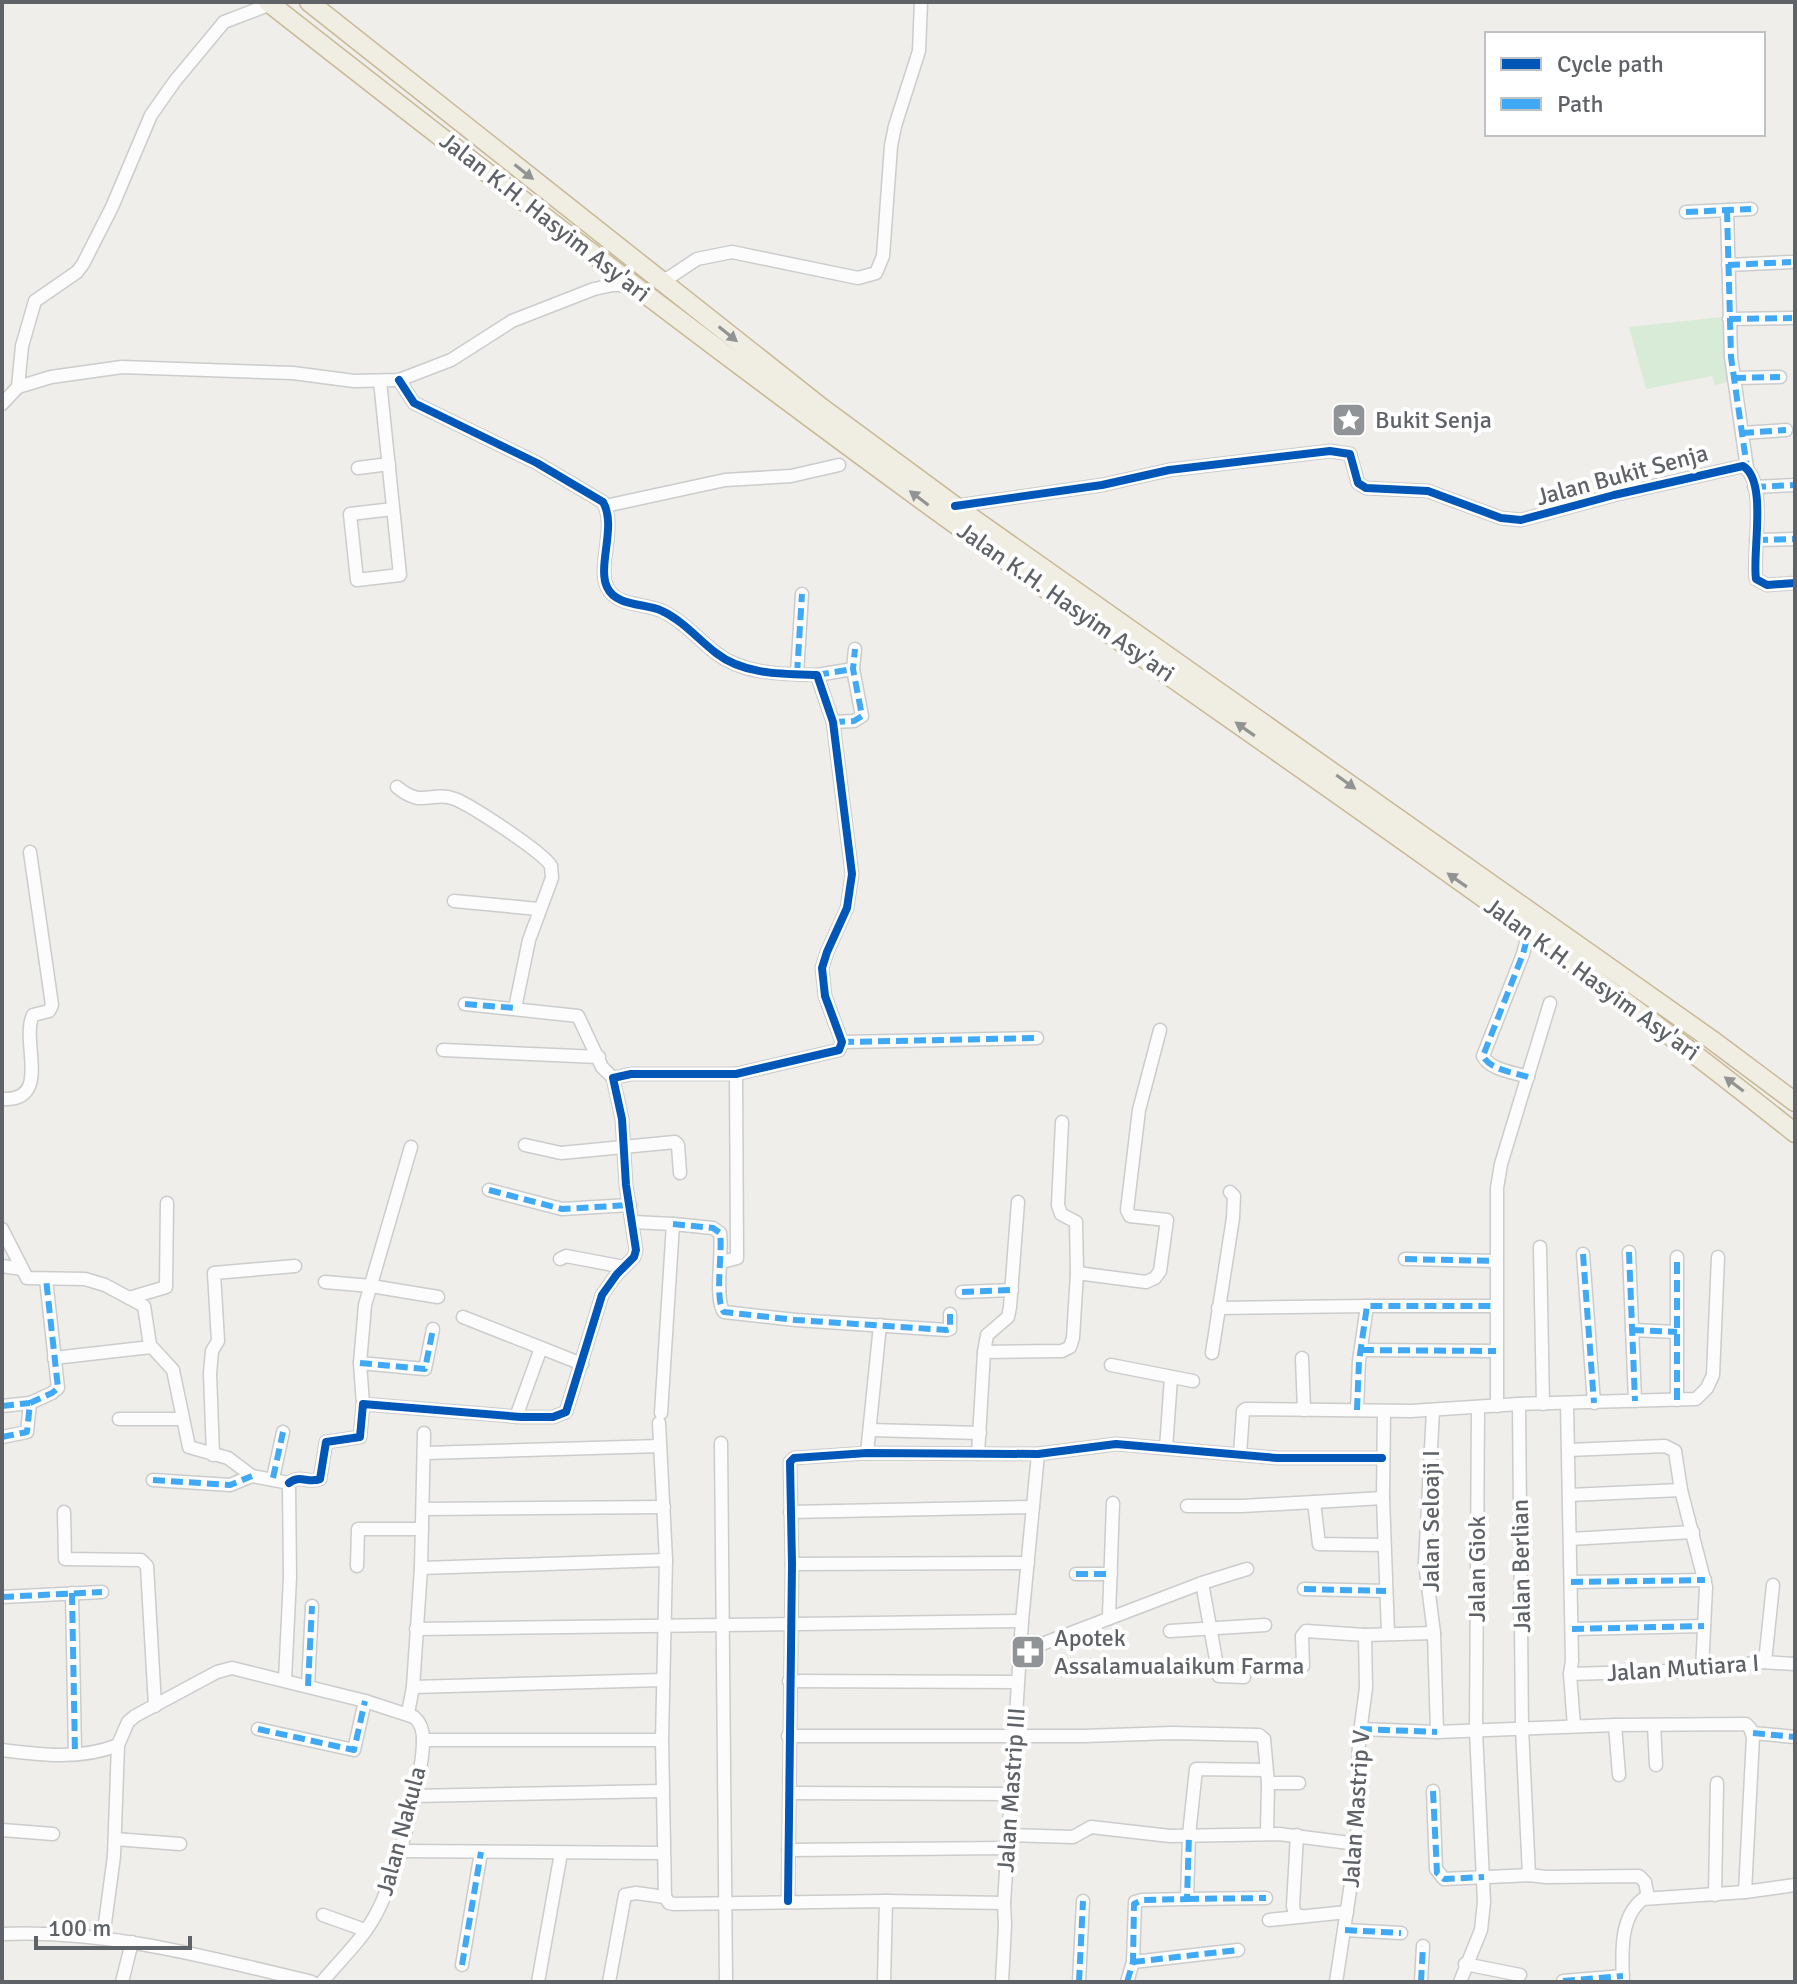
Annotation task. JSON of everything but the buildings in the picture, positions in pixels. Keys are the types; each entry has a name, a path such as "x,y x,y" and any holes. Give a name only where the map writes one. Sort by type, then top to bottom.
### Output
{"highway":[{"path":"307,2 307,15 313,22 403,93 400,100 388,96"},
{"name":"Jalan K.H. Hasyim Asy'ari","path":"307,2 786,381 955,506 1712,1040 1795,1102"},
{"name":"Jalan K.H. Hasyim Asy'ari","path":"269,3 632,285 937,511 1529,931 1795,1133"},
{"path":"428,96 418,95 416,103 493,161 502,184"}],"street":[{"path":"661,280 697,259 732,252 858,278 876,273 883,256 895,126 919,51 921,2"},
{"path":"18,387 22,346 35,301 77,272 83,264 112,207 151,115 224,22 269,3"},
{"path":"1686,212 1751,209"},
{"path":"1727,210 1729,319 1747,468"},
{"path":"1728,265 1791,262"},
{"path":"2,404 18,387 51,377 122,367 271,372 354,381 399,380 451,360 512,321 594,289 632,285"},
{"path":"1729,319 1792,318"},
{"path":"1734,378 1780,377"},
{"path":"399,380 414,403 537,463 605,506 725,480 791,476 839,465"},
{"path":"380,381 400,575 357,580 350,514 393,509"},
{"path":"1742,433 1786,430"},
{"name":"Jalan Bukit Senja","path":"955,506 1102,485 1169,470 1341,451 1350,454 1358,483 1366,488 1436,492 1492,515 1521,520 1736,466 1747,468 1754,487 1755,573 1759,582 1767,585 1795,583"},
{"path":"358,468 389,464"},
{"path":"1754,487 1795,485"},
{"path":"605,506 608,535 605,580 608,591 633,604 661,610 735,665 781,674 817,675 853,669"},
{"path":"1756,540 1795,539"},
{"path":"797,674 802,594"},
{"path":"833,722 854,721 862,716 853,669 855,649"},
{"path":"613,1078 631,1074 736,1074 839,1050 842,1042 822,979 827,952 841,925 852,886 833,722 817,675"},
{"path":"397,787 412,798 454,799 548,860 553,871 552,878 538,909 515,1008"},
{"path":"2,1099 21,1096 28,1089 32,1076 31,1018 36,1013 49,1011 52,1005 30,852"},
{"path":"454,901 538,909"},
{"path":"1528,1077 1497,1068 1485,1062 1483,1056 1529,931"},
{"path":"1497,1406 1497,1188 1501,1164 1550,1003"},
{"path":"363,1404 516,1417 553,1417 566,1412 602,1295 636,1253 620,1101 613,1078 602,1067 578,1016 465,1004"},
{"path":"1077,1273 1146,1282 1155,1278 1160,1271 1167,1220 1130,1216 1127,1210 1139,1110 1160,1030"},
{"path":"842,1042 1037,1038"},
{"path":"443,1050 599,1057"},
{"path":"722,1262 737,1258 736,1074"},
{"path":"984,1352 1062,1351 1070,1347 1077,1273 1076,1222 1061,1214 1058,1205 1062,1122"},
{"path":"525,1145 561,1153 677,1143 680,1173"},
{"path":"289,1483 295,1478 320,1479 326,1442 360,1437 363,1404 360,1363 365,1305 411,1147"},
{"path":"489,1190 562,1209 630,1205"},
{"path":"1212,1353 1233,1218 1234,1196 1230,1192"},
{"path":"978,1454 984,1352 987,1335 1008,1317 1018,1202"},
{"path":"129,1298 166,1287 167,1203"},
{"path":"633,1222 717,1230 721,1238 722,1262 719,1305 724,1312 948,1330 950,1314"},
{"path":"665,1897 662,1740 666,1560 660,1418 673,1224"},
{"path":"2,1229 30,1279 85,1279 144,1306 151,1347 173,1370 189,1447 228,1458 252,1476"},
{"path":"1540,1247 1543,1404"},
{"path":"1629,1252 1635,1401"},
{"path":"1583,1254 1594,1403"},
{"path":"560,1259 566,1256 624,1267"},
{"path":"1677,1257 1677,1400"},
{"path":"1240,1455 1243,1411 1246,1409 1433,1410 1700,1397 1713,1375 1718,1257"},
{"path":"1405,1259 1495,1261"},
{"path":"2,1266 22,1269"},
{"path":"213,1455 210,1373 212,1351 218,1341 214,1273 295,1266"},
{"path":"2,1406 30,1403 58,1388 46,1279"},
{"path":"325,1282 438,1297"},
{"path":"962,1292 1012,1290"},
{"path":"1357,1410 1367,1306"},
{"path":"1218,1308 1496,1306"},
{"path":"463,1317 582,1364"},
{"path":"867,1453 880,1325"},
{"path":"360,1363 425,1369 433,1329"},
{"path":"1632,1330 1677,1332"},
{"path":"54,1358 151,1347"},
{"path":"516,1417 541,1348"},
{"path":"1362,1350 1496,1351"},
{"path":"1302,1358 1304,1410"},
{"path":"1111,1365 1193,1381"},
{"path":"1166,1448 1171,1378"},
{"path":"2,1437 27,1432 30,1403"},
{"name":"Jalan Berlian","path":"1519,1404 1522,1728 1529,1875"},
{"path":"1567,1404 1572,1629 1570,1674 1574,1726"},
{"name":"Jalan Giok","path":"1460,1982 1481,1930 1484,1902 1476,1731 1478,1407"},
{"name":"Jalan Seloaji I","path":"1433,1410 1425,1563 1434,1633 1437,1732"},
{"path":"1384,1411 1382,1458 1388,1633"},
{"path":"119,1419 182,1419"},
{"path":"870,1430 980,1433"},
{"path":"273,1478 283,1432"},
{"path":"103,1938 115,1839 118,1745 128,1722 217,1672 232,1668 408,1713 413,1687 421,1568 424,1433"},
{"path":"721,1443 726,1982"},
{"path":"788,1901 791,1460 799,1456 867,1453 1038,1454 1074,1451 1103,1444 1291,1458 1382,1458"},
{"path":"425,1453 660,1446"},
{"path":"1568,1450 1671,1447 1679,1465 1681,1490 1705,1580 1702,1670"},
{"name":"Jalan Mastrip III","path":"1002,1982 1022,1621 1038,1454"},
{"path":"153,1480 230,1485 252,1476 289,1483"},
{"path":"285,1680 290,1577 289,1483"},
{"path":"1569,1495 1681,1490"},
{"path":"1187,1506 1383,1498"},
{"path":"1314,1502 1319,1544 1384,1545"},
{"path":"1109,1617 1113,1503"},
{"path":"423,1509 664,1507"},
{"path":"790,1512 1033,1507"},
{"path":"64,1512 65,1559 141,1560 147,1566 155,1706"},
{"path":"357,1566 358,1529 422,1529"},
{"path":"1570,1539 1693,1532"},
{"path":"421,1568 666,1560"},
{"path":"792,1564 1028,1563"},
{"path":"1021,1648 1042,1644 1247,1569"},
{"path":"1076,1574 1111,1574"},
{"path":"1571,1582 1705,1580"},
{"path":"1202,1583 1219,1676 1244,1677"},
{"path":"1765,1662 1773,1585"},
{"path":"1304,1589 1386,1591"},
{"path":"2,1597 102,1592"},
{"path":"72,1593 75,1754"},
{"path":"308,1686 312,1606"},
{"path":"416,1629 1022,1621"},
{"path":"1170,1631 1265,1625"},
{"path":"1572,1629 1704,1626"},
{"path":"1303,1666 1302,1636 1306,1631 1365,1635 1434,1633"},
{"name":"Jalan Mastrip V","path":"1336,1982 1357,1844 1360,1729 1366,1696 1365,1635"},
{"name":"Jalan Mutiara I","path":"1570,1674 1702,1670 1765,1662 1795,1664"},
{"path":"413,1687 663,1680"},
{"path":"789,1681 1018,1682"},
{"path":"258,1729 354,1750 365,1701"},
{"name":"Jalan Nakula","path":"322,1982 380,1907 399,1851 423,1740 419,1722 408,1713"},
{"path":"1360,1729 1437,1732 1739,1723 1753,1733 1745,1892"},
{"path":"1615,1725 1619,1775"},
{"path":"1654,1725 1656,1765"},
{"path":"1753,1733 1795,1737"},
{"path":"788,1736 1263,1736 1267,1833"},
{"path":"423,1740 662,1740"},
{"path":"2,1750 54,1755 118,1745"},
{"path":"1187,1899 1189,1835 1196,1769 1267,1776 1299,1783"},
{"path":"1715,1895 1717,1783"},
{"path":"413,1796 662,1791"},
{"path":"1433,1791 1437,1873 1444,1879 1529,1875 1639,1876 1645,1882 1648,1897"},
{"path":"790,1793 1011,1794"},
{"path":"788,1850 1073,1837 1091,1827 1154,1835 1267,1833 1357,1844"},
{"path":"2,1830 53,1834"},
{"path":"1297,1835 1293,1906 1295,1915 1301,1916"},
{"path":"115,1839 180,1844"},
{"path":"399,1851 663,1853"},
{"path":"462,1965 481,1852"},
{"path":"538,1982 561,1853"},
{"path":"1563,1981 1623,1979 1623,1943 1629,1914 1638,1902 1648,1897 1715,1895 1795,1885"},
{"path":"609,1982 625,1895 636,1893 665,1897 674,1904 788,1901 1004,1903"},
{"path":"1127,1982 1133,1962 1135,1902 1266,1898"},
{"path":"884,1982 886,1901"},
{"path":"1079,1982 1083,1901"},
{"path":"1269,1920 1347,1912"},
{"path":"323,1915 365,1930"},
{"path":"1345,1930 1401,1933"},
{"path":"2,1934 132,1942 312,1982"},
{"path":"122,1982 132,1942"},
{"path":"1421,1982 1423,1946"},
{"path":"1133,1962 1238,1950"},
{"path":"1465,1964 1520,1975"}],"green space":[{"path":"1722,317 1730,382 1715,385 1712,376 1646,389 1629,327"}],"marked path":[{"path":"1686,212 1751,209"},
{"path":"1727,210 1731,357 1747,468"},
{"path":"1728,265 1791,262"},
{"path":"1729,319 1792,318"},
{"path":"1734,378 1780,377"},
{"path":"1742,433 1786,430"},
{"path":"1754,487 1795,485"},
{"path":"1756,540 1795,539"},
{"path":"797,674 802,594"},
{"path":"833,722 854,721 862,716 853,669 855,649"},
{"path":"817,675 853,669"},
{"path":"1528,1077 1496,1067 1483,1056 1529,931"},
{"path":"465,1004 515,1008"},
{"path":"842,1042 1037,1038"},
{"path":"489,1190 562,1209 630,1205"},
{"path":"673,1224 713,1228 720,1233 719,1287 724,1312 947,1330 950,1329 950,1314"},
{"path":"1629,1252 1635,1401"},
{"path":"1583,1254 1594,1403"},
{"path":"1677,1257 1677,1400"},
{"path":"1405,1259 1495,1261"},
{"path":"2,1437 27,1432 30,1403 58,1388 46,1279"},
{"path":"962,1292 1012,1290"},
{"path":"1357,1410 1359,1361 1367,1306 1496,1306"},
{"path":"360,1363 425,1369 433,1329"},
{"path":"1632,1330 1677,1332"},
{"path":"1362,1350 1496,1351"},
{"path":"2,1406 30,1403"},
{"path":"273,1478 283,1432"},
{"path":"153,1480 230,1485 252,1476"},
{"path":"1076,1574 1111,1574"},
{"path":"1571,1582 1705,1580"},
{"path":"1304,1589 1386,1591"},
{"path":"2,1597 102,1592"},
{"path":"72,1593 75,1754"},
{"path":"308,1686 312,1606"},
{"path":"1572,1629 1704,1626"},
{"path":"258,1729 354,1750 365,1701"},
{"path":"1360,1729 1437,1732"},
{"path":"1753,1733 1795,1737"},
{"path":"1433,1791 1437,1873 1444,1879 1484,1877"},
{"path":"1127,1982 1133,1962 1134,1904 1142,1900 1187,1899 1189,1835"},
{"path":"462,1965 481,1852"},
{"path":"1187,1899 1266,1898"},
{"path":"1079,1982 1083,1901"},
{"path":"1345,1930 1401,1933"},
{"path":"1421,1982 1423,1946"},
{"path":"1133,1962 1238,1950"},
{"path":"1563,1981 1623,1976"}],"cycle path":[{"path":"289,1483 297,1479 320,1479 326,1442 360,1437 363,1404 521,1417 553,1417 566,1412 602,1295 634,1257 636,1250 626,1185 622,1119 613,1078 631,1074 736,1074 839,1050 842,1042 825,996 822,968 847,908 852,874 833,722 817,675 764,672 739,666 716,653 669,615 617,598 607,587 605,578 608,522 603,502 537,463 414,403 399,380"},
{"path":"955,506 1102,485 1169,470 1330,451 1350,454 1358,483 1366,488 1428,491 1501,518 1521,520 1743,466 1751,474 1757,501 1756,579 1767,585 1795,583"},
{"path":"788,1901 792,1564 790,1462 794,1458 867,1453 1038,1454 1116,1444 1277,1458 1382,1458"}],"place":[{"name":"Bukit Senja","path":"1349,420"},
{"name":"Apotek Assalamualaikum Farma","path":"1028,1652"}]}
